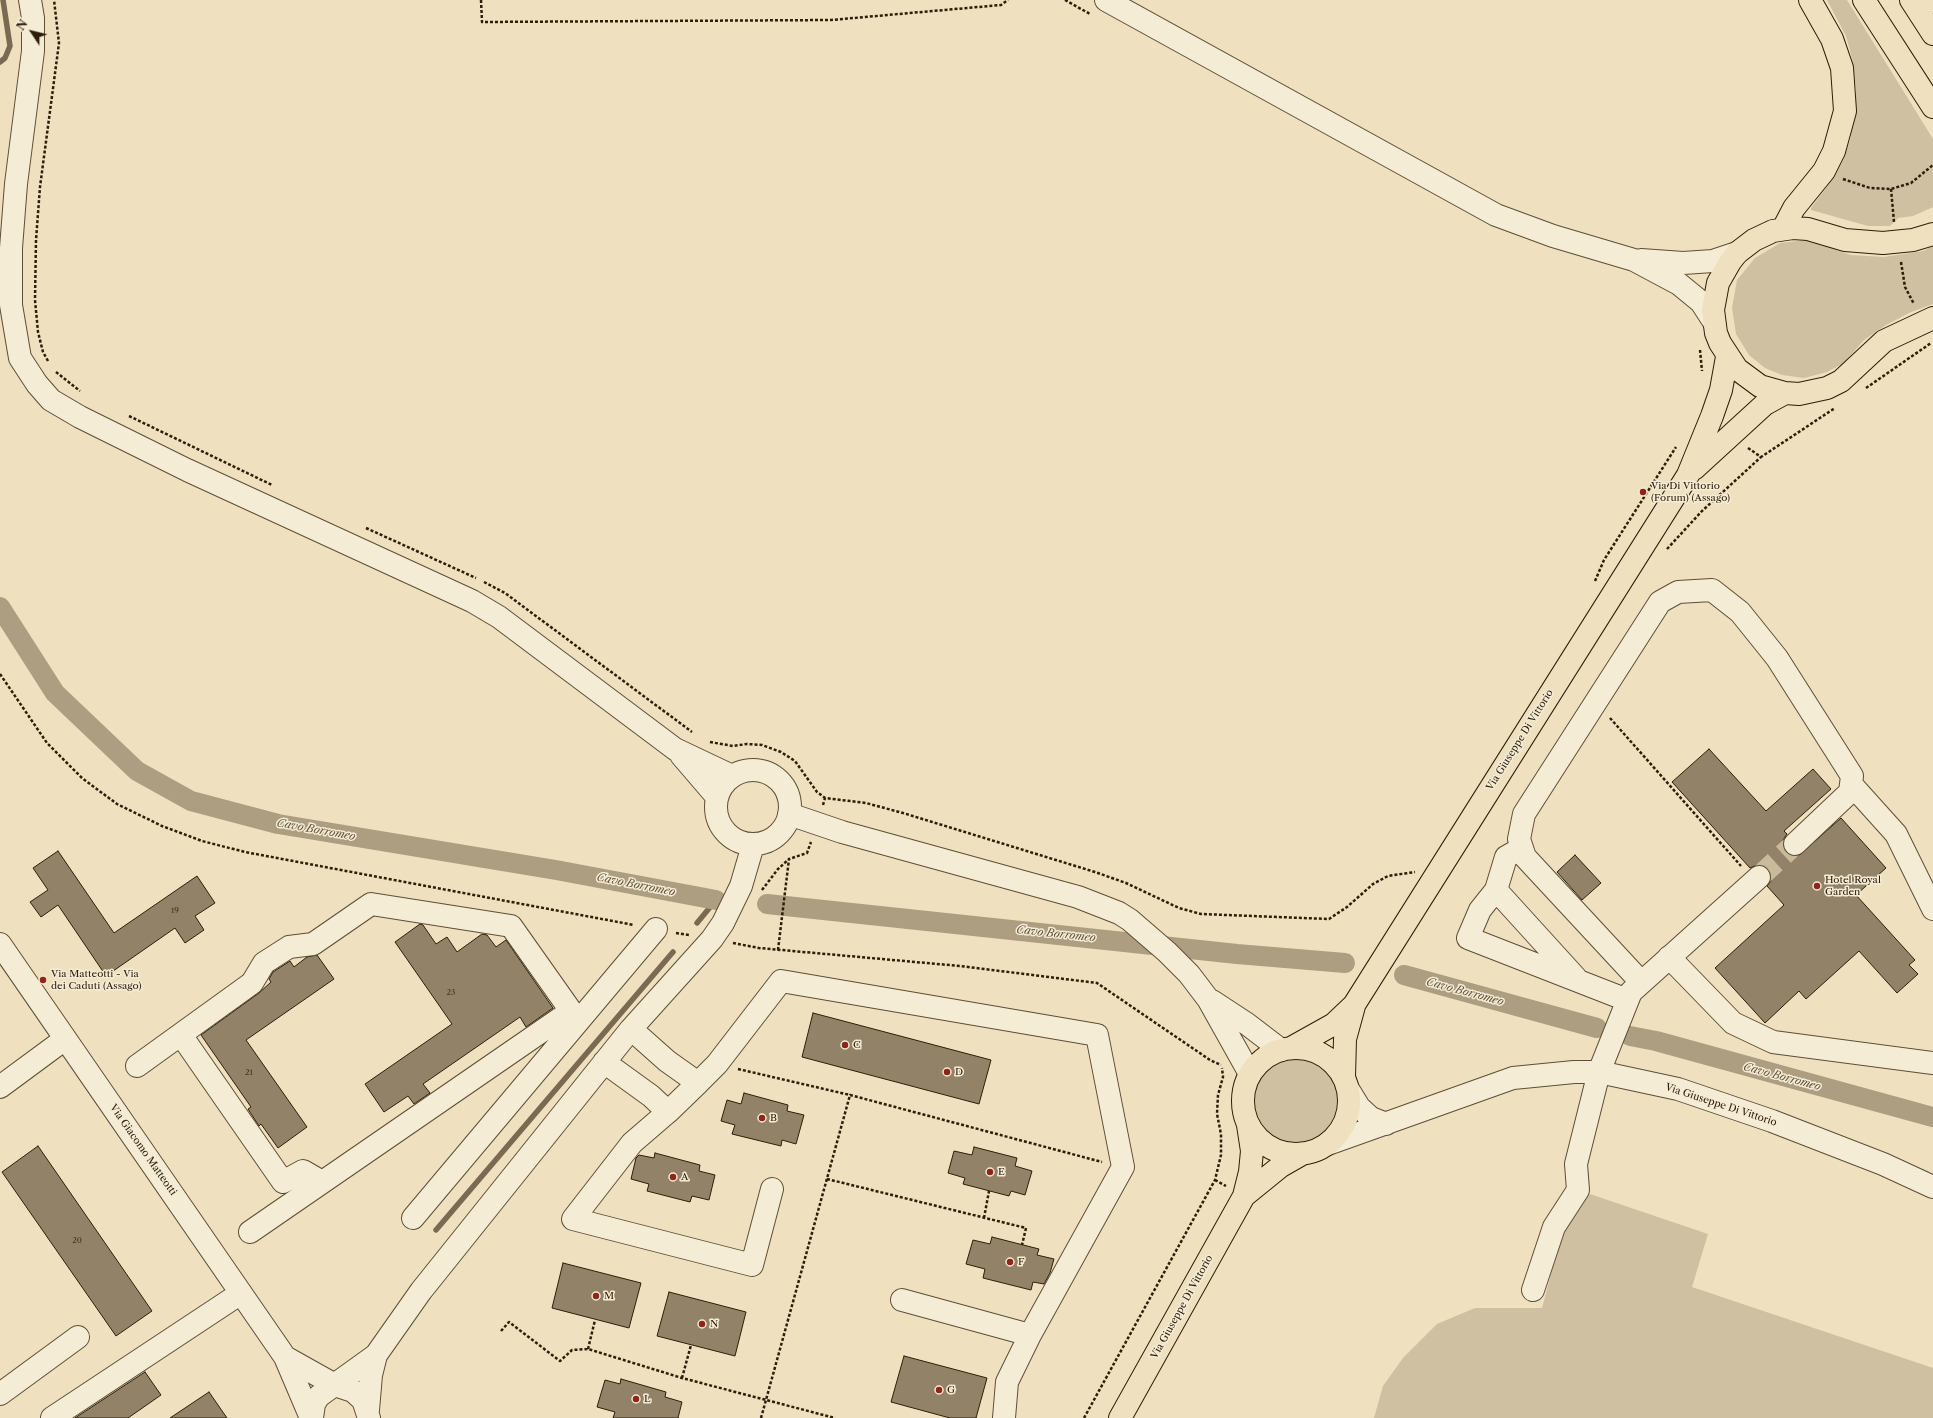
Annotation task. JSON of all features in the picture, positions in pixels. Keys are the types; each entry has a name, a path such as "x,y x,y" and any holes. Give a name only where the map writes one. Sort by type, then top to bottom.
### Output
{"main road":[{"path":"1783,229 1794,208 1824,171 1834,151 1845,111 1842,68 1832,39 1810,0"},
{"path":"1864,0 1933,107"},
{"path":"1911,0 1933,34"},
{"path":"1928,320 1884,341 1841,381 1813,392 1785,393 1771,390 1750,380 1737,369 1727,356 1720,343 1714,322 1714,310 1718,283 1724,271 1737,253 1754,240 1768,233 1783,229 1808,228 1845,240 1861,242 1913,240 1933,234"},
{"name":"Via Giuseppe Di Vittorio","path":"1354,1005 1688,475 1721,390 1727,356"},
{"name":"Via Giuseppe Di Vittorio","path":"1688,475 1765,404 1785,393"},
{"path":"1354,1005 1345,1039 1346,1084 1349,1102 1346,1119 1339,1132 1328,1144 1317,1150 1302,1154 1287,1154 1271,1148 1259,1140 1248,1125 1243,1102 1243,1092 1250,1074 1264,1058 1286,1049 1334,1024 1354,1005"},
{"path":"1286,1049 1308,1049 1326,1056 1335,1065 1346,1084"},
{"name":"Via Giuseppe Di Vittorio","path":"1120,1418 1244,1196 1250,1172 1252,1151 1248,1125"},
{"name":"Via Giuseppe Di Vittorio","path":"1244,1196 1281,1166 1302,1154"}],"street":[{"path":"30,0 33,51 16,184 11,248 11,305 20,358 37,384 51,400 80,417 209,480 472,601 499,617 675,749 732,776"},
{"path":"1099,8 1496,215 1553,236 1634,260 1679,284 1701,302 1714,322"},
{"path":"1634,260 1683,263 1713,261 1737,253"},
{"path":"1641,982 1525,857 1519,839 1524,814 1660,602 1678,592 1712,590 1740,612 1777,658 1852,776 1850,792 1795,844"},
{"path":"675,749 716,797"},
{"path":"756,770 768,773 779,780 786,790 790,802 789,814 785,826 776,836 765,842 752,845 736,840 723,830 717,820 715,808 716,797 720,789 732,776 744,771 756,770"},
{"path":"1851,784 1896,834 1933,909"},
{"path":"789,814 842,832 1078,897 1119,913 1130,920 1167,952 1189,974 1208,999 1250,1074"},
{"path":"312,1418 314,1404 318,1396 376,1355 421,1291 630,1029 712,939 723,924 741,886 752,845"},
{"path":"1522,848 1506,857 1496,890 1480,910 1468,938 1627,1000"},
{"path":"1532,1290 1554,1227 1578,1190 1576,1164 1599,1072 1631,992 1757,879"},
{"path":"1496,890 1580,982"},
{"path":"136,1066 252,983 264,963 289,947 313,944 371,904 511,926 571,1011 250,1232"},
{"path":"414,1218 656,929"},
{"name":"Via Giacomo Matteotti","path":"0,944 285,1357 312,1418"},
{"path":"1669,957 1733,1022 1772,1042 1933,1063"},
{"path":"772,1189 752,1265 573,1219 632,1143 668,1112 717,1064 781,981 1097,1035 1123,1167 1030,1335 1007,1382 1004,1418"},
{"path":"1208,999 1286,1049"},
{"path":"630,1029 674,1066 698,1083"},
{"path":"181,1034 283,1182 303,1171 322,1182"},
{"path":"0,1087 66,1039"},
{"path":"604,1062 651,1096 668,1112"},
{"name":"Via Giuseppe Di Vittorio","path":"1328,1144 1513,1078 1574,1072 1599,1072 1678,1089 1765,1118 1883,1164 1933,1187"},
{"path":"1346,1084 1359,1107 1371,1118 1386,1124"},
{"path":"52,1418 240,1293"},
{"path":"902,1300 1030,1335"},
{"path":"0,1394 78,1338"},
{"path":"368,1414 371,1375 376,1355"},
{"name":"Via Giacomo Matteotti","path":"285,1357 335,1385 353,1391 363,1400 368,1414"}],"path":[{"path":"50,364 43,352 38,332 35,300 36,240 40,187 59,43 54,0"},
{"path":"481,0 482,22 490,22 832,20 1002,5 1008,0"},
{"path":"1065,0 1099,8"},
{"path":"1891,189 1893,220 1899,241 1905,287 1928,320"},
{"path":"1697,343 1703,378"},
{"path":"53,370 69,384 86,395"},
{"path":"127,415 277,487"},
{"path":"1593,587 1604,560 1679,441"},
{"path":"1664,554 1702,510 1761,457"},
{"path":"364,527 450,565 505,593 698,737"},
{"path":"0,674 47,743 82,778 118,804 162,826 202,841 245,852 759,948 960,966 1097,983 1210,1060 1222,1066"},
{"path":"1596,702 1757,879"},
{"path":"704,740 733,746 747,744 762,745 781,752 795,761 817,792 825,798 866,803 1095,872 1126,883 1179,908 1201,914 1328,919 1347,907 1373,884 1388,876 1415,872"},
{"path":"778,950 789,859 808,853 825,798"},
{"path":"1411,878 1419,865"},
{"path":"1084,1418 1215,1180 1221,1155 1221,1134 1217,1114 1218,1095 1223,1077 1222,1046 1231,1038"},
{"path":"717,1064 850,1095 1123,1167"},
{"path":"762,1418 850,1095"},
{"path":"827,1179 1026,1228 1022,1245"},
{"path":"984,1218 989,1191"},
{"path":"588,1350 595,1320"},
{"path":"501,1331 509,1322 560,1361 572,1350 588,1350 682,1378 835,1418"},
{"path":"682,1378 691,1345"}],"shaded area":[{"path":"1827,0 1847,0 1933,139 1933,207 1913,216 1898,218 1890,226 1868,226 1811,210 1842,162 1850,140 1854,118 1856,92 1853,62 1846,36"},
{"path":"1807,240 1851,255 1884,257 1923,251 1933,246 1933,304 1911,312 1886,325 1864,340 1844,363 1827,372 1804,378 1782,375 1765,368 1749,355 1736,334 1732,308 1737,280 1755,258 1780,243"},
{"path":"1296,1060 1312,1063 1325,1072 1334,1085 1337,1101 1334,1117 1325,1130 1312,1139 1296,1142 1280,1139 1267,1130 1258,1117 1255,1101 1258,1085 1267,1072 1280,1063"},
{"path":"1578,1190 1708,1234 1692,1287 1933,1368 1933,1418 1374,1418 1383,1386 1403,1358 1437,1324 1475,1308 1542,1308 1559,1244"}],"building":[{"name":"Hotel Royal Garden","path":"1709,749 1766,811 1813,769 1831,789 1784,831 1787,834 1783,840 1783,847 1791,856 1798,856 1841,818 1886,868 1856,895 1915,960 1909,965 1918,974 1897,993 1859,951 1806,999 1799,991 1765,1023 1715,968 1784,905 1767,886 1771,881 1771,875 1768,868 1763,865 1757,865 1750,868 1672,782"},
{"path":"58,851 114,933 197,876 215,903 195,916 204,930 185,943 175,928 106,976 58,905 41,917 30,902 48,890 33,868"},
{"path":"1575,855 1601,883 1582,900 1557,872"},
{"path":"420,924 423,925 436,944 447,937 457,952 482,934 487,935 496,947 506,940 553,1008 526,1027 520,1017 423,1084 430,1093 414,1104 408,1096 384,1112 365,1084 452,1024 395,942"},
{"path":"317,955 334,979 246,1040 307,1127 278,1148 261,1124 259,1126 248,1109 251,1107 201,1035 259,993 271,982 269,979 273,972 290,961 294,967 307,957"},
{"path":"813,1013 991,1060 979,1104 802,1057"},
{"name":"B","path":"744,1093 788,1105 787,1111 804,1115 796,1144 782,1140 781,1146 732,1134 735,1125 721,1121 727,1100 741,1104"},
{"path":"38,1146 152,1311 116,1336 2,1172"},
{"name":"E","path":"974,1147 1017,1158 1015,1166 1032,1171 1025,1195 1011,1191 1009,1196 963,1184 965,1178 948,1173 954,1151 972,1155"},
{"name":"A","path":"655,1153 700,1165 699,1171 715,1175 709,1200 692,1196 690,1202 647,1191 649,1184 631,1179 636,1158 639,1155 654,1158"},
{"name":"F","path":"992,1237 1039,1249 1037,1255 1054,1259 1050,1273 1044,1284 1033,1282 1031,1290 983,1278 985,1269 966,1264 973,1240 990,1244"},
{"name":"M","path":"563,1263 641,1283 629,1328 552,1308"},
{"name":"N","path":"669,1292 746,1312 735,1356 657,1336"},
{"name":"G","path":"904,1356 987,1378 976,1418 950,1418 891,1402"},
{"path":"145,1372 161,1395 128,1418 75,1418"},
{"name":"L","path":"621,1379 666,1392 665,1397 682,1402 678,1418 613,1418 615,1412 597,1407 605,1380 620,1384"},
{"path":"209,1392 227,1418 170,1418"}],"waterway":[{"path":"0,62 5,58 10,46 3,0"},
{"name":"Cavo Borromeo","path":"0,607 55,693 137,771 191,801 278,824 556,870 716,900"},
{"path":"697,923 716,900"},
{"name":"Cavo Borromeo","path":"767,904 1237,954 1345,963"},
{"path":"436,1230 673,952"},
{"name":"Cavo Borromeo","path":"1404,975 1597,1028"},
{"name":"Cavo Borromeo","path":"1630,1036 1656,1041 1933,1117"}],"tunnel":[{"path":"1759,877 1795,844"}],"place":[{"name":"Via Di Vittorio (Forum) (Assago)","path":"1643,492"},
{"name":"Hotel Royal Garden","path":"1817,886"},
{"name":"Via Matteotti - Via dei Caduti (Assago)","path":"43,980"},
{"name":"C","path":"845,1045"},
{"name":"D","path":"947,1072"},
{"name":"B","path":"762,1118"},
{"name":"E","path":"990,1172"},
{"name":"A","path":"673,1177"},
{"name":"F","path":"1010,1262"},
{"name":"M","path":"596,1296"},
{"name":"N","path":"702,1324"},
{"name":"G","path":"939,1390"},
{"name":"L","path":"636,1399"}]}
